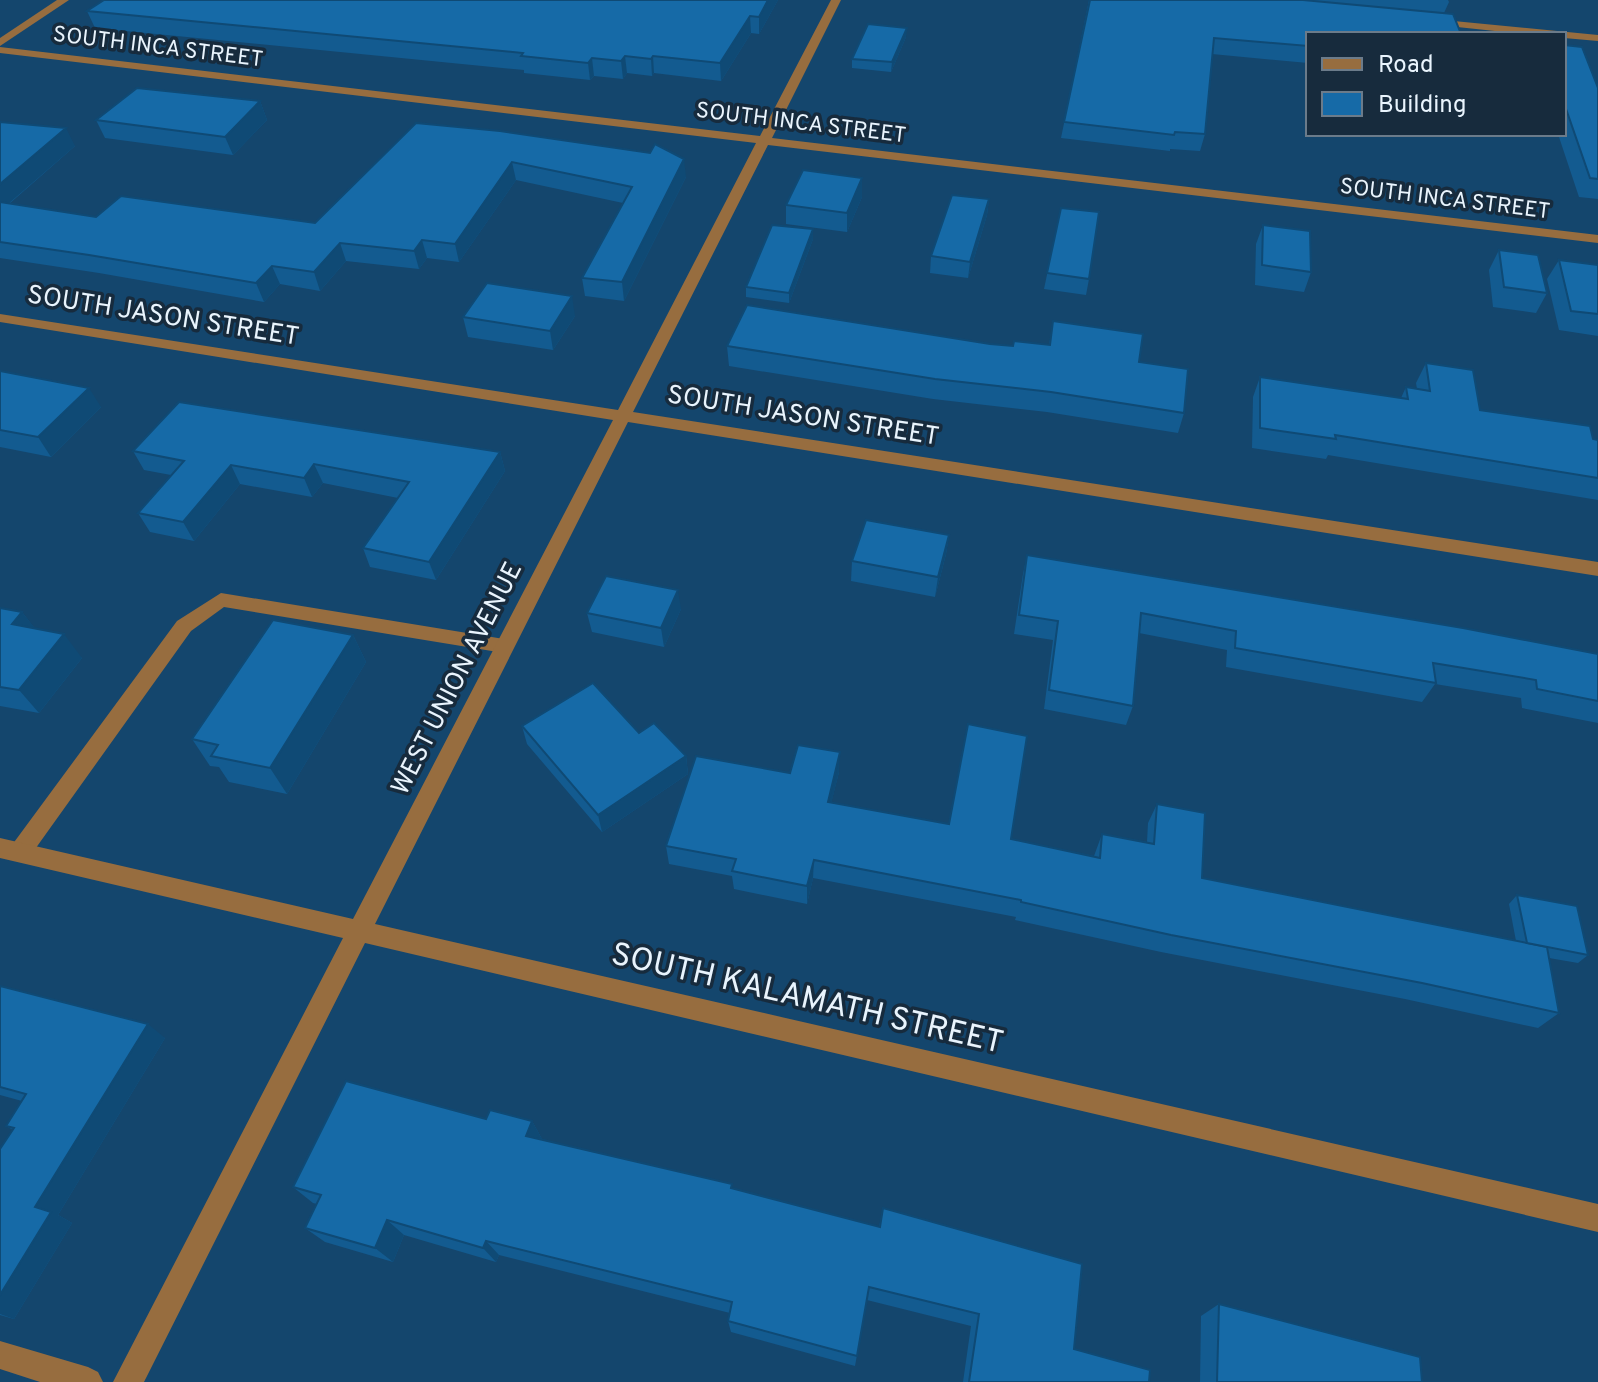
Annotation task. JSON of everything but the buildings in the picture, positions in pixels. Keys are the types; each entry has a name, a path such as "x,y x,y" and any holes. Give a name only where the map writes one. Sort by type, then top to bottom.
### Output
{"street":[{"path":"0,43 64,0"},
{"name":"WEST UNION AVENUE","path":"128,1382 836,0"},
{"path":"1419,21 1539,32"},
{"path":"1566,35 1598,38"},
{"name":"SOUTH INCA STREET","path":"0,50 1598,239"},
{"name":"SOUTH JASON STREET","path":"0,318 1598,569"},
{"path":"10,850 184,626 221,600 504,646"},
{"name":"SOUTH KALAMATH STREET","path":"10,850 1598,1218"},
{"path":"0,1355 88,1382"}]}
